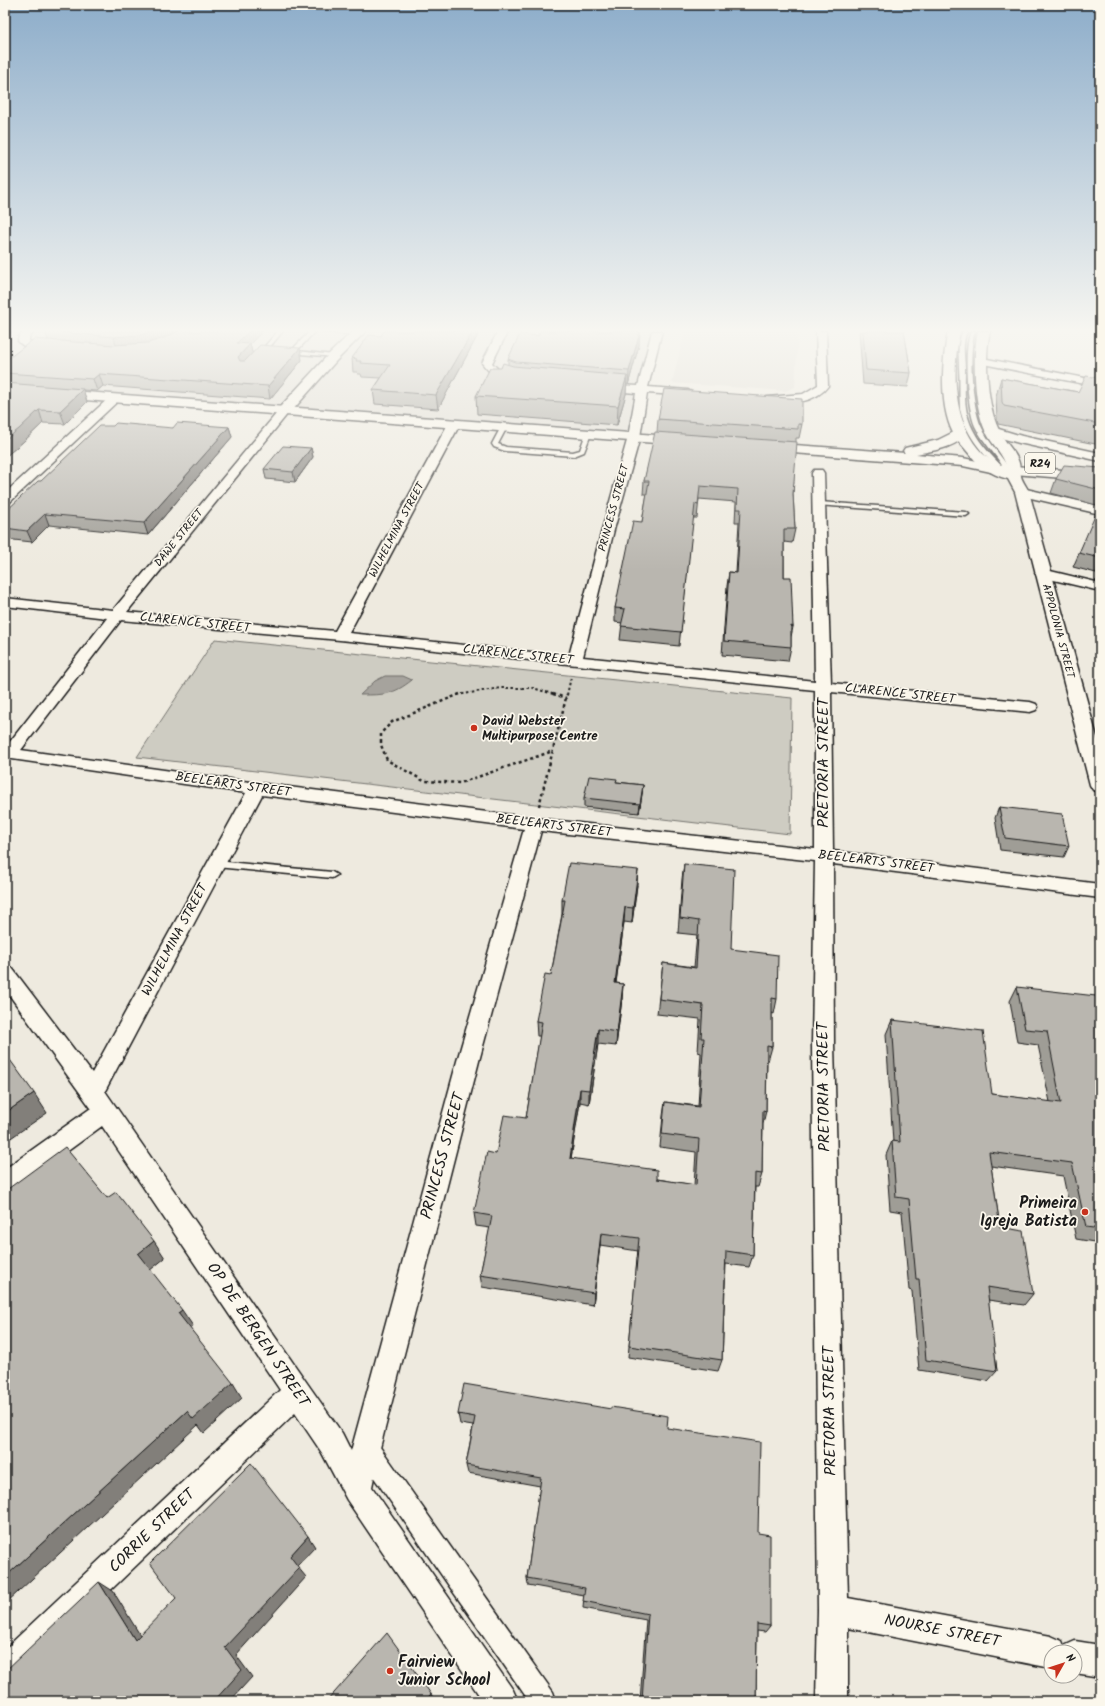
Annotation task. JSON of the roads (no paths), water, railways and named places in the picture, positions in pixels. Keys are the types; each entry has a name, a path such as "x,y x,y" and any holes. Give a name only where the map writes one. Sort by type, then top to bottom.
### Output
{"main road":[{"path":"292,411 697,442"},
{"path":"952,411 960,433 1001,466"},
{"path":"985,411 1001,466"},
{"path":"992,431 1019,439 1100,457"},
{"path":"875,456 931,447 949,441 960,433"},
{"name":"R24","path":"752,446 963,462 1100,477"},
{"name":"R24","path":"1001,466 1100,467"},
{"name":"APPOLONIA STREET","path":"1001,466 1022,492 1042,573 1100,786"}],"street":[{"path":"5,500 101,411"},
{"name":"DAWE STREET","path":"9,754 117,615 284,411"},
{"name":"PRINCESS STREET","path":"575,661 608,530 634,437 638,411"},
{"name":"WILHELMINA STREET","path":"340,636 454,424"},
{"name":"PRETORIA STREET","path":"818,473 823,686 823,1044 833,1610 832,1701"},
{"path":"1022,492 1100,510"},
{"path":"1042,573 1100,587"},
{"name":"CLARENCE STREET","path":"5,602 117,615 340,636 1030,707"},
{"name":"BEELEARTS STREET","path":"9,754 257,789 534,824 824,856 1100,891"},
{"name":"WILHELMINA STREET","path":"93,1091 257,789"},
{"name":"PRINCESS STREET","path":"357,1490 366,1448 468,1061 534,824"},
{"name":"OP DE BERGEN STREET","path":"5,974 93,1091 105,1111 332,1443 357,1490 502,1701"},
{"path":"5,1183 105,1111"},
{"name":"CORRIE STREET","path":"5,1670 298,1392"},
{"path":"366,1448 544,1701"},
{"name":"NOURSE STREET","path":"833,1610 1043,1650"},
{"path":"1083,1658 1100,1661"}],"lane":[{"path":"964,411 971,429 1001,466"},
{"path":"974,411 977,424 1001,466"},
{"path":"504,427 495,444 496,446 513,450 574,454 582,451 588,434"},
{"path":"819,504 966,514"},
{"path":"216,864 332,875"}],"place":[{"name":"David Webster Multipurpose Centre","path":"474,728"},
{"name":"Primeira Igreja Batista","path":"1085,1212"},
{"name":"Fairview Junior School","path":"390,1671"}]}
